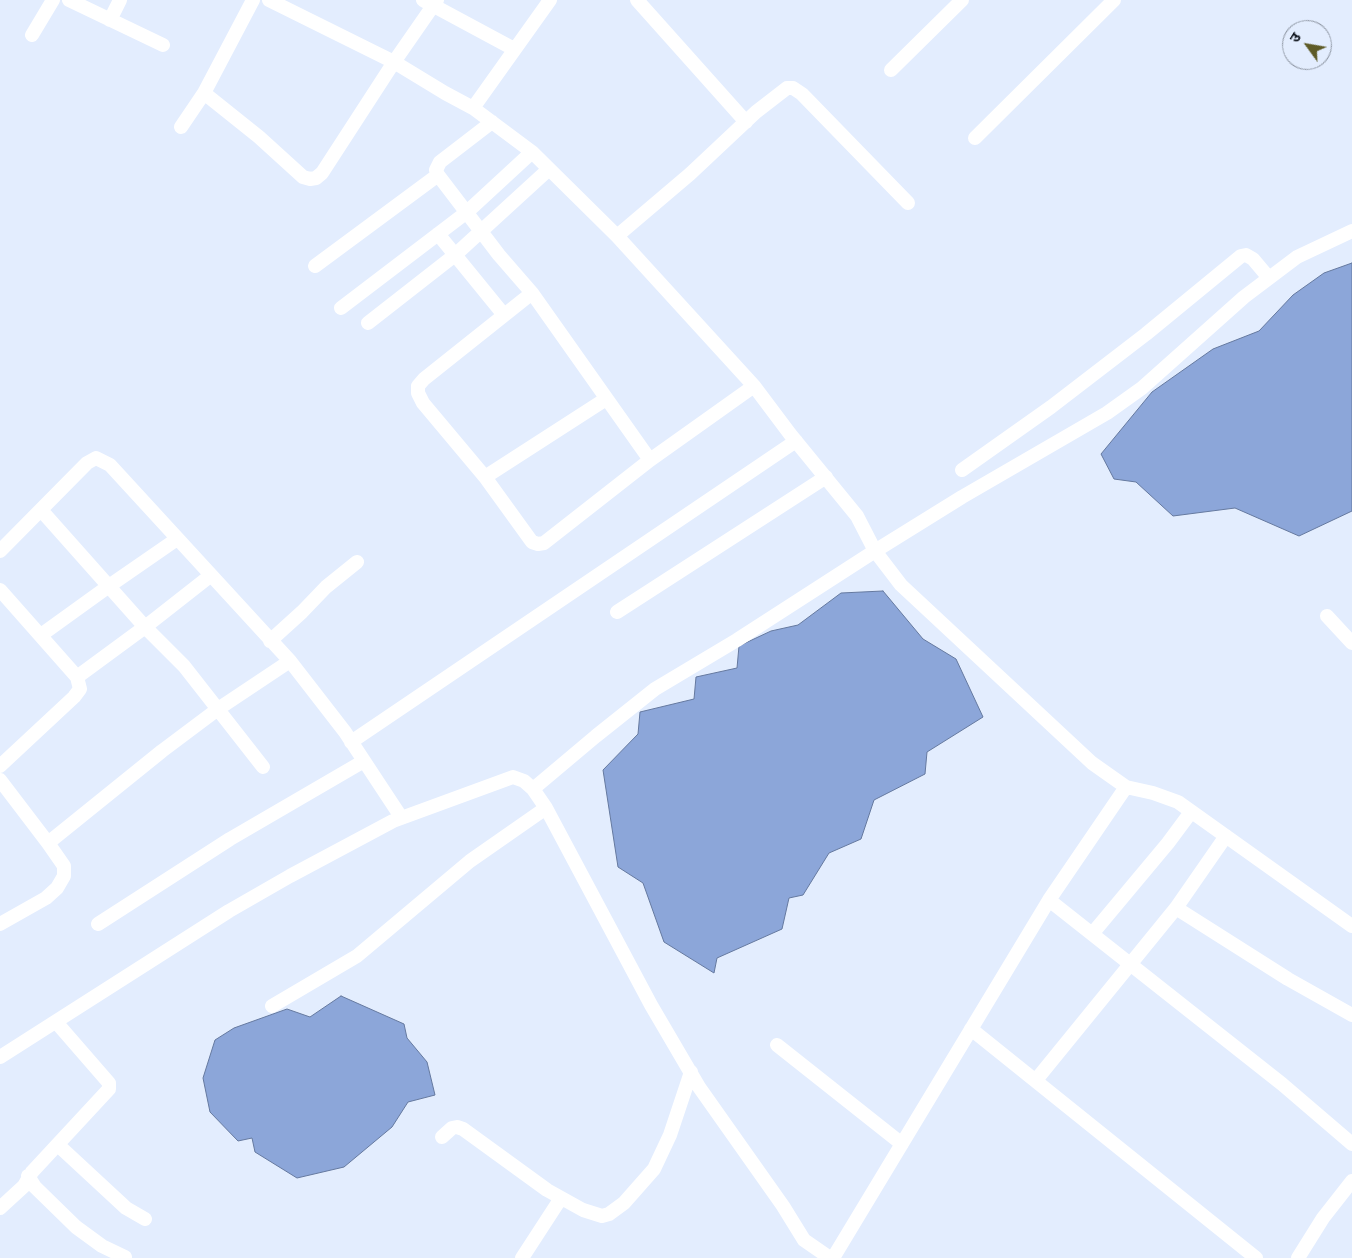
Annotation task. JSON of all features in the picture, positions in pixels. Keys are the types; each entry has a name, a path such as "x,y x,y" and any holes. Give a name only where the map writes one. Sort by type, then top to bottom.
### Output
{"street":[{"path":"32,35 53,0"},
{"path":"69,0 163,45"},
{"path":"110,20 120,0"},
{"path":"181,127 204,93 253,0"},
{"path":"269,0 394,62 482,115 532,152 617,236 754,386 779,420 857,516 875,551 908,591 1092,763 1126,787 1153,793 1178,802 1352,926"},
{"path":"550,0 514,49 482,115 440,162 436,170 499,255 532,293 650,460"},
{"path":"637,0 746,122"},
{"path":"891,70 962,0"},
{"path":"974,138 1114,0"},
{"path":"204,93 259,137 303,176 310,179 316,178 322,173 431,2 514,49"},
{"path":"617,236 787,88 794,88 802,94 908,203"},
{"path":"341,308 467,212 532,152"},
{"path":"368,323 455,255 549,169"},
{"path":"315,266 438,175"},
{"path":"533,789 655,689 737,640 962,497 1107,413 1142,388 1244,296 1297,257 1352,231"},
{"path":"438,234 504,315"},
{"path":"962,470 1051,407 1146,334 1241,256 1246,255 1253,259 1269,278"},
{"path":"532,293 424,379 418,386 418,393 423,403 485,477 532,542 544,543 650,460 754,386"},
{"path":"485,477 606,399"},
{"path":"345,732 793,437"},
{"path":"0,551 87,463 96,458 110,465 290,662 345,732 401,817"},
{"path":"617,612 826,477"},
{"path":"41,510 146,627 184,666 263,766"},
{"path":"41,636 177,539"},
{"path":"270,640 302,612 326,587 357,562"},
{"path":"78,677 146,627 210,576"},
{"path":"0,590 78,677 80,689 74,697 0,766"},
{"path":"1327,616 1352,643"},
{"path":"48,843 162,751 218,709 290,662"},
{"path":"98,924 230,839 364,761"},
{"path":"0,1057 229,910 298,871 401,817 513,777 524,781 533,789 546,808 651,1005 690,1072 804,1240 811,1258"},
{"path":"0,780 64,866 64,876 57,888 46,898 0,924"},
{"path":"804,1240 832,1258 1050,900 1126,787"},
{"path":"272,1006 357,956 470,861 546,808"},
{"path":"1092,934 1168,843 1191,812"},
{"path":"1036,1080 1176,908 1226,836"},
{"path":"1050,900 1282,1084 1352,1144"},
{"path":"1176,908 1288,979 1352,1015"},
{"path":"0,1208 24,1186 28,1176 108,1092 109,1083 56,1022"},
{"path":"971,1029 1256,1258"},
{"path":"776,1045 902,1144"},
{"path":"442,1137 452,1128 463,1129 561,1198 583,1210 602,1216 609,1214 624,1202 645,1180 663,1153 690,1072"},
{"path":"58,1144 126,1208 145,1219"},
{"path":"28,1176 35,1188 76,1227 102,1246 125,1258"},
{"path":"1298,1258 1323,1218 1352,1181"},
{"path":"522,1258 561,1198"}],"water":[{"path":"1352,263 1352,511 1299,536 1235,508 1173,516 1136,482 1114,479 1101,454 1152,392 1213,349 1259,331 1293,295 1324,273"},
{"path":"883,591 923,639 956,659 983,717 927,752 925,774 874,800 861,839 829,853 803,895 789,898 782,929 717,958 714,973 664,942 643,883 618,867 603,770 638,734 640,712 694,699 696,677 737,668 739,646 771,631 798,625 841,593"},
{"path":"341,996 404,1024 407,1038 427,1062 435,1095 408,1102 392,1127 344,1167 297,1178 255,1152 252,1138 238,1141 210,1112 203,1078 215,1040 234,1028 287,1009 310,1017"}]}
